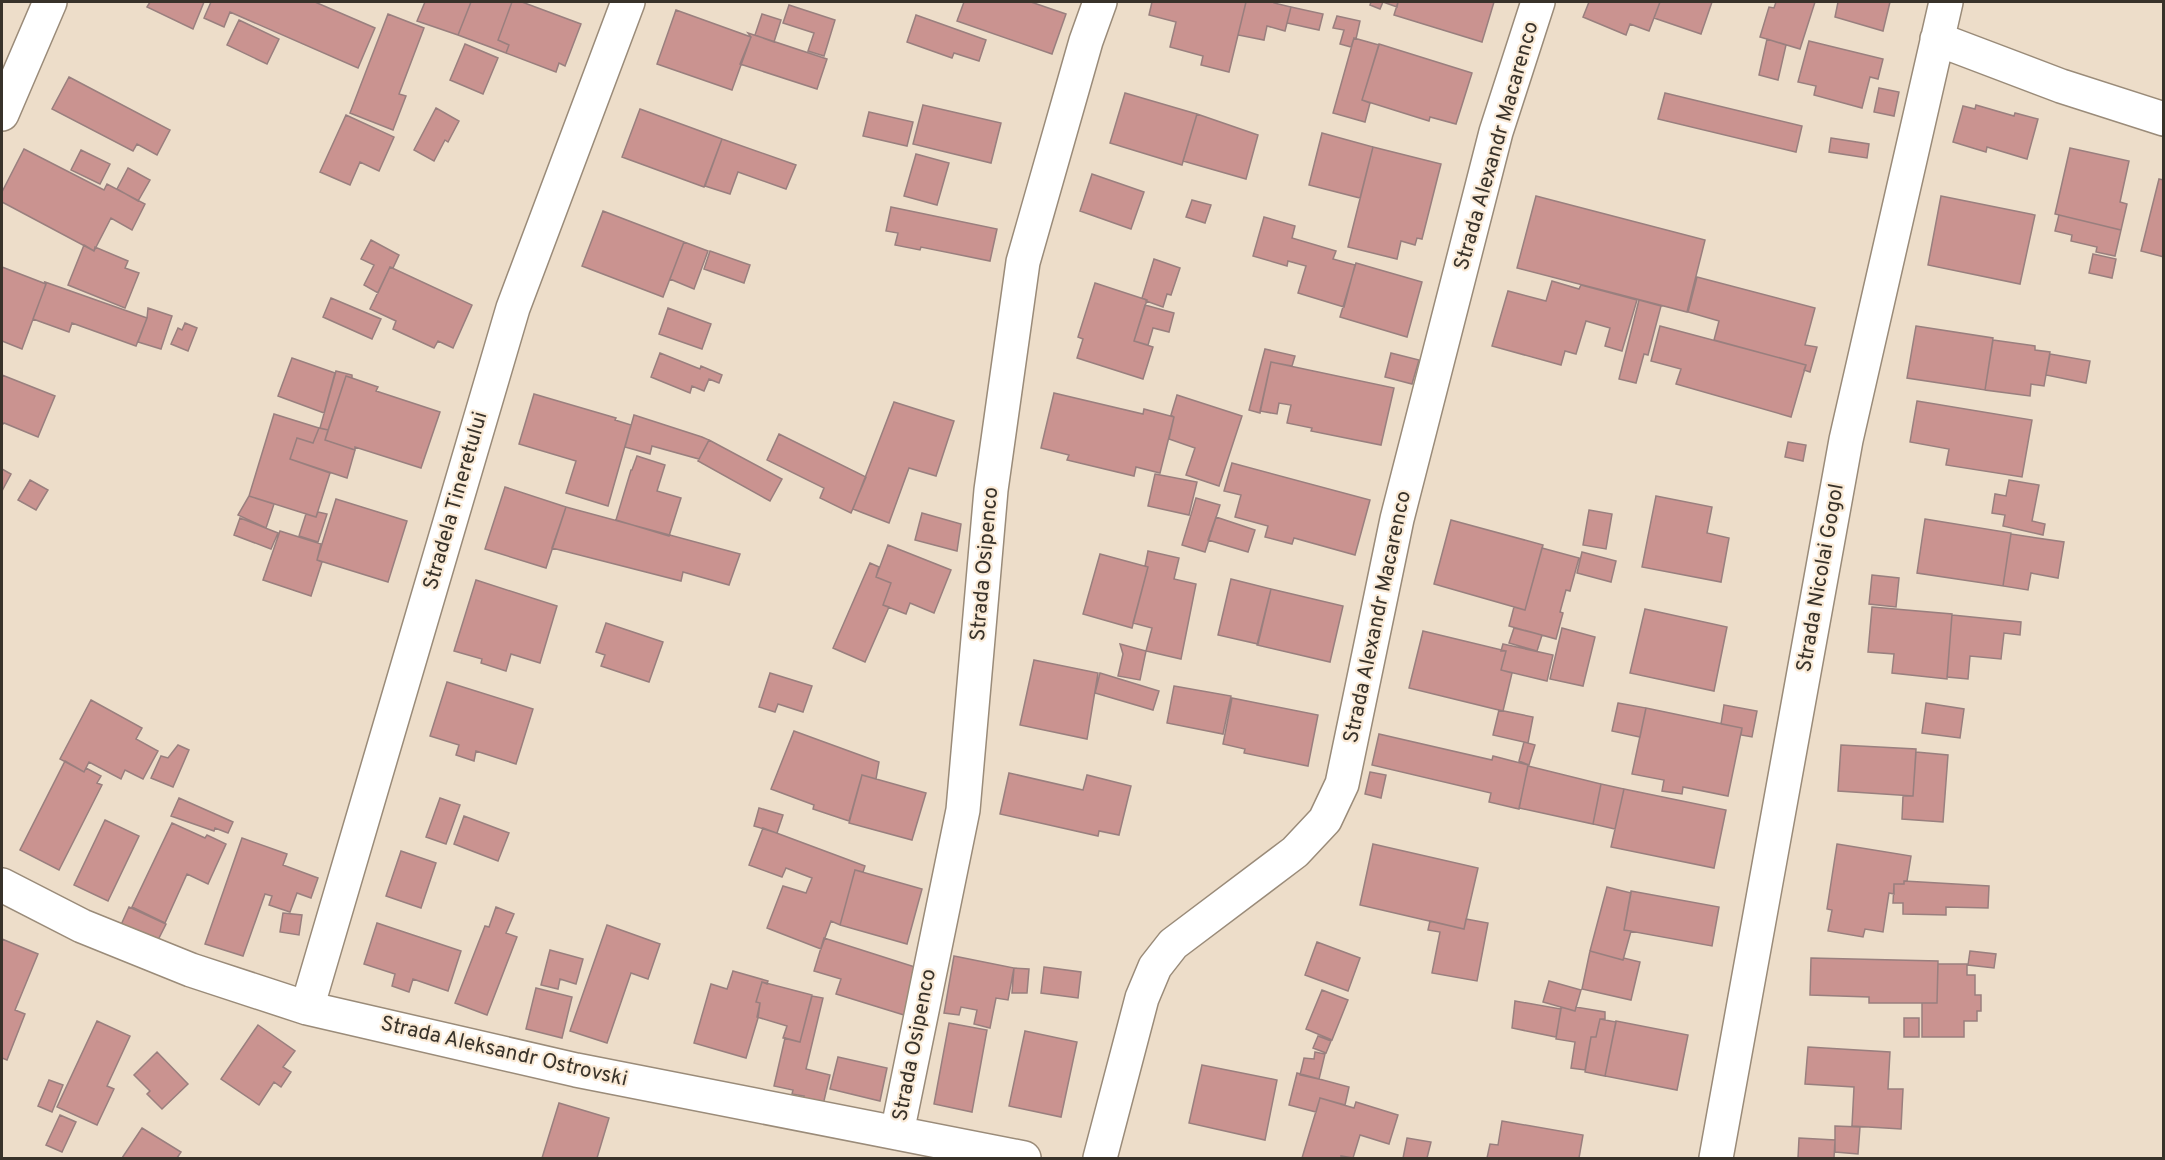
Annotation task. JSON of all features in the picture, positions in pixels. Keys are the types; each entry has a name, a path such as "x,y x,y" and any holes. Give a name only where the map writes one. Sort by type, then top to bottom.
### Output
{"street":[{"path":"2,114 50,2"},
{"name":"Stradela Tineretului","path":"307,1008 513,309 628,2"},
{"name":"Strada Osipenco","path":"897,1133 963,810 991,490 1023,262 1086,41 1100,2"},
{"name":"Strada Alexandr Macarenco","path":"1101,1158 1142,998 1155,967 1173,944 1295,852 1326,820 1342,784 1397,519 1496,132 1539,2"},
{"name":"Strada Nicolai Gogol","path":"1716,1158 1846,440 1946,2"},
{"path":"1936,39 2061,86 2163,119"},
{"name":"Strada Aleksandr Ostrovski","path":"2,885 93,931 191,970 307,1008 576,1070 1024,1158"}],"building":[{"path":"150,2 204,2 193,29 147,7"},
{"path":"211,2 315,2 375,28 358,68 230,12 224,27 204,18"},
{"path":"425,2 471,2 458,35 417,21"},
{"path":"471,2 512,2 498,40 509,45 506,53 458,35"},
{"path":"512,2 522,2 581,24 565,66 559,63 556,72 506,53 509,45 498,40"},
{"path":"964,2 1031,2 1066,14 1052,54 957,21"},
{"path":"1152,2 1246,2 1229,72 1201,65 1203,56 1170,47 1176,22 1149,15"},
{"path":"1246,2 1274,2 1291,7 1285,31 1267,26 1264,40 1238,35"},
{"path":"1371,2 1383,2 1380,9 1370,5"},
{"path":"1383,2 1398,2 1397,7"},
{"path":"1398,2 1494,2 1482,42 1394,15"},
{"path":"1589,2 1660,2 1649,31 1630,24 1626,35 1583,17"},
{"path":"1660,2 1712,2 1701,34 1654,18"},
{"path":"1776,2 1815,2 1800,49 1760,37 1769,7 1774,8"},
{"path":"1838,2 1890,2 1883,31 1835,17"},
{"path":"789,5 835,20 824,56 808,51 814,33 783,23"},
{"path":"1291,7 1323,14 1319,30 1287,23"},
{"path":"676,10 751,37 732,90 657,64"},
{"path":"388,14 424,28 399,94 406,96 393,130 350,113"},
{"path":"762,14 781,20 774,42 755,35"},
{"path":"916,15 986,40 979,61 954,53 952,58 907,42"},
{"path":"1337,16 1360,21 1356,39 1354,38 1351,47 1340,44 1344,30 1333,28"},
{"path":"239,20 279,39 267,64 227,45"},
{"path":"748,33 827,59 817,89 740,64 751,37"},
{"path":"1354,38 1379,45 1362,100 1370,103 1365,122 1333,113"},
{"path":"1767,39 1786,45 1778,80 1759,75"},
{"path":"1809,41 1883,59 1878,79 1870,77 1862,108 1814,95 1816,86 1798,82"},
{"path":"465,44 498,58 483,94 450,80"},
{"path":"1379,44 1472,73 1456,124 1430,117 1429,121 1362,100"},
{"path":"69,77 170,130 157,155 137,144 133,151 52,109"},
{"path":"1879,88 1899,92 1894,116 1874,112"},
{"path":"1125,93 1197,114 1182,165 1110,143"},
{"path":"1665,93 1802,126 1796,152 1658,119"},
{"path":"923,105 1001,123 991,163 913,144"},
{"path":"1976,105 2014,116 2015,113 2038,119 2027,159 1987,147 1986,152 1953,142 1963,106 1975,109"},
{"path":"436,108 459,121 448,142 445,140 434,161 414,150"},
{"path":"640,109 722,139 704,187 622,157"},
{"path":"869,112 913,122 907,146 863,136"},
{"path":"1197,114 1258,135 1246,179 1183,161"},
{"path":"346,115 394,137 379,171 360,162 350,185 320,172"},
{"path":"1322,133 1373,147 1360,198 1309,185"},
{"path":"1831,138 1869,144 1867,158 1829,152"},
{"path":"722,139 796,165 786,189 738,172 730,194 705,186"},
{"path":"1373,147 1441,164 1422,239 1417,238 1415,245 1401,241 1397,259 1348,247"},
{"path":"2070,148 2129,161 2120,202 2127,204 2121,230 2055,214"},
{"path":"24,149 104,190 107,184 145,204 132,230 111,218 94,251 2,202 2,192"},
{"path":"81,150 110,164 100,184 71,170"},
{"path":"916,154 949,163 937,205 904,196"},
{"path":"128,168 150,180 138,201 117,189"},
{"path":"1092,174 1144,192 1131,229 1080,211"},
{"path":"2159,179 2164,180 2164,257 2141,251"},
{"path":"1536,196 1705,240 1687,312 1517,268"},
{"path":"1941,196 2035,215 2020,284 1928,265"},
{"path":"1192,200 1211,205 1205,223 1186,217"},
{"path":"891,207 997,229 990,261 921,247 920,250 895,245 898,233 886,231"},
{"path":"603,211 684,242 663,297 582,266"},
{"path":"2059,215 2121,230 2115,256 2096,252 2097,247 2071,241 2072,235 2055,231"},
{"path":"1264,217 1295,226 1292,238 1336,251 1333,259 1355,265 1344,307 1298,293 1306,266 1288,261 1287,266 1253,256"},
{"path":"371,240 399,255 393,268 390,267 378,293 364,285 374,265 361,259"},
{"path":"684,242 708,251 694,289 670,279"},
{"path":"84,245 94,251 95,247 128,261 125,268 139,273 125,308 68,285"},
{"path":"710,251 750,265 744,283 704,269"},
{"path":"2093,254 2116,259 2112,278 2089,273"},
{"path":"1154,259 1180,268 1171,295 1167,294 1163,307 1142,298"},
{"path":"1356,263 1422,282 1407,337 1340,317"},
{"path":"2,267 46,284 22,349 2,341"},
{"path":"390,267 472,305 453,348 438,341 434,348 393,329 396,321 370,309"},
{"path":"1697,277 1815,308 1805,345 1817,347 1810,372 1804,370 1806,365 1714,340 1719,321 1688,312"},
{"path":"1552,281 1579,289 1581,285 1637,300 1622,351 1605,346 1610,328 1586,321 1576,354 1565,351 1561,365 1492,346 1508,291 1546,301"},
{"path":"45,282 147,318 136,346 72,323 69,332 33,319"},
{"path":"1095,283 1147,300 1134,341 1153,347 1143,379 1077,358 1083,339 1078,337"},
{"path":"331,298 381,319 372,339 323,317"},
{"path":"1639,300 1661,306 1648,355 1644,354 1636,383 1619,379"},
{"path":"1145,305 1174,313 1169,332 1153,328 1148,345 1134,341"},
{"path":"148,308 172,316 161,349 138,342 147,318"},
{"path":"668,308 711,324 702,349 659,334"},
{"path":"185,323 197,328 188,351 171,344 178,328 182,330"},
{"path":"1660,326 1806,365 1791,417 1676,384 1681,369 1651,361"},
{"path":"1916,326 1993,338 1985,390 1907,378"},
{"path":"1993,340 2035,346 2035,350 2050,352 2044,386 2031,384 2030,396 1985,390"},
{"path":"1265,349 1295,356 1292,366 1271,362 1260,413 1249,410"},
{"path":"660,353 722,375 719,383 709,379 704,391 692,386 690,393 651,377"},
{"path":"1391,353 1419,360 1412,384 1385,377"},
{"path":"2050,354 2090,361 2086,383 2046,375"},
{"path":"292,358 335,373 324,413 278,396"},
{"path":"1271,362 1394,388 1381,445 1311,431 1312,428 1287,423 1291,405 1279,403 1277,414 1260,411"},
{"path":"336,371 352,375 352,378 346,376 328,430 320,428"},
{"path":"2,375 55,396 38,437 4,423 2,425"},
{"path":"346,376 378,387 376,391 440,412 421,468 325,440"},
{"path":"1054,393 1143,414 1144,409 1174,417 1160,473 1136,467 1134,476 1067,460 1069,455 1041,448"},
{"path":"534,394 616,418 615,420 631,425 608,506 566,493 576,461 519,444"},
{"path":"1177,395 1242,416 1219,486 1186,475 1195,448 1169,439 1174,417 1171,415"},
{"path":"1917,401 2032,420 2022,477 1946,465 1949,449 1910,442"},
{"path":"894,402 954,421 936,476 909,468 889,523 853,509"},
{"path":"274,414 319,428 313,443 297,438 290,459 330,473 316,517 249,496"},
{"path":"634,415 709,440 699,459 652,446 650,454 625,447"},
{"path":"319,428 328,430 325,440 355,450 347,478 290,459 297,438 313,443"},
{"path":"779,434 866,477 851,513 820,498 824,488 767,460"},
{"path":"709,440 782,479 770,501 698,461"},
{"path":"1788,442 1806,445 1803,461 1785,457"},
{"path":"637,456 665,465 657,491 681,498 669,536 616,520"},
{"path":"1232,463 1370,500 1355,555 1294,538 1292,544 1265,537 1268,526 1235,517 1241,495 1224,491"},
{"path":"2,469 11,474 2,491"},
{"path":"1155,474 1197,482 1189,515 1148,506"},
{"path":"30,480 48,490 36,510 18,500"},
{"path":"2009,480 2039,485 2032,521 2045,524 2043,535 2003,526 2005,515 1992,513 1995,494 2006,496"},
{"path":"505,487 566,507 546,568 485,549"},
{"path":"249,496 274,504 266,528 238,515"},
{"path":"1656,496 1712,507 1707,533 1729,538 1721,582 1642,567"},
{"path":"1196,498 1220,505 1205,552 1182,545"},
{"path":"336,499 407,521 388,582 317,560"},
{"path":"566,507 740,554 729,585 683,572 681,581 552,548"},
{"path":"1589,510 1612,514 1606,549 1583,545"},
{"path":"318,512 327,514 318,542 299,536 306,514 316,517"},
{"path":"922,513 961,524 957,551 915,540"},
{"path":"1216,517 1255,530 1248,552 1208,540"},
{"path":"240,518 278,533 271,549 234,535"},
{"path":"1925,519 2011,533 2003,586 1917,573"},
{"path":"1451,520 1543,545 1525,610 1434,584"},
{"path":"280,531 321,544 317,560 322,562 311,596 263,580"},
{"path":"2011,534 2064,542 2058,578 2031,573 2028,590 2003,586"},
{"path":"888,545 951,570 934,613 910,603 906,614 883,605 891,583 876,577"},
{"path":"1542,548 1579,558 1570,591 1566,590 1556,639 1509,626 1514,607 1525,610"},
{"path":"1148,551 1179,558 1174,579 1196,584 1181,659 1146,651 1152,628 1133,623 1148,567 1145,566"},
{"path":"1582,552 1616,561 1611,582 1577,573"},
{"path":"1100,554 1148,567 1132,628 1083,614"},
{"path":"870,563 879,567 876,577 891,583 883,605 889,607 865,662 833,648"},
{"path":"1872,575 1899,578 1896,607 1869,604"},
{"path":"1231,579 1271,589 1258,644 1218,635"},
{"path":"476,580 557,606 540,663 511,654 506,671 481,663 482,659 454,651"},
{"path":"1271,589 1343,606 1330,662 1257,645"},
{"path":"1872,607 1952,614 1947,679 1892,673 1894,654 1868,652"},
{"path":"1645,609 1727,627 1714,691 1630,673"},
{"path":"1952,615 2021,622 2020,635 2004,633 2001,659 1970,656 1968,679 1947,677"},
{"path":"606,623 663,642 649,682 601,666 605,655 596,652"},
{"path":"1514,628 1542,635 1537,651 1509,643"},
{"path":"1562,628 1595,637 1583,686 1550,679"},
{"path":"1423,631 1506,651 1501,670 1512,673 1503,711 1409,688"},
{"path":"1120,644 1146,651 1140,680 1118,676 1123,654"},
{"path":"1503,644 1553,655 1547,681 1501,670 1506,651 1501,651"},
{"path":"1034,660 1098,673 1087,739 1020,725"},
{"path":"770,673 812,686 803,712 778,704 775,712 759,707"},
{"path":"1100,673 1159,691 1153,710 1095,693"},
{"path":"447,682 533,709 516,764 476,751 474,761 456,755 459,745 430,736"},
{"path":"1174,686 1231,696 1223,734 1167,723"},
{"path":"1232,698 1318,715 1308,766 1244,753 1245,749 1223,744"},
{"path":"91,700 142,728 136,739 158,751 143,779 125,770 121,779 89,762 84,772 60,759"},
{"path":"1618,703 1646,708 1640,737 1612,731"},
{"path":"1926,703 1964,709 1960,738 1922,733"},
{"path":"1724,705 1757,711 1752,737 1741,735 1742,728 1721,724"},
{"path":"1646,708 1742,728 1728,796 1683,787 1682,794 1662,791 1664,780 1632,774"},
{"path":"1499,710 1533,717 1528,743 1493,735"},
{"path":"794,731 879,762 876,779 862,775 849,821 813,809 814,805 771,789"},
{"path":"1379,734 1492,760 1493,756 1528,765 1519,809 1489,802 1491,793 1372,765"},
{"path":"1524,742 1535,745 1529,765 1519,761"},
{"path":"178,745 189,750 173,787 151,778 161,756 168,758"},
{"path":"1841,745 1916,749 1913,796 1838,791"},
{"path":"1916,752 1948,755 1943,822 1902,819 1903,796 1913,796"},
{"path":"65,761 84,772 86,768 101,776 97,783 102,785 59,870 20,850"},
{"path":"1528,766 1601,784 1593,824 1519,808"},
{"path":"1370,772 1386,775 1381,798 1365,794"},
{"path":"1009,773 1083,790 1087,775 1131,786 1119,835 1099,831 1098,836 1000,814"},
{"path":"862,775 926,793 912,840 849,823"},
{"path":"1601,784 1624,789 1615,829 1593,824"},
{"path":"1624,789 1726,810 1714,868 1611,847"},
{"path":"179,798 233,822 228,833 215,828 214,831 171,816"},
{"path":"440,798 460,805 446,844 426,837"},
{"path":"759,808 783,815 777,833 754,826"},
{"path":"464,816 509,833 498,861 454,844"},
{"path":"105,820 139,836 108,901 74,885"},
{"path":"172,823 205,838 207,835 226,844 208,884 187,874 165,923 132,907"},
{"path":"763,828 865,866 863,872 855,870 840,925 831,921 821,949 767,928 783,886 806,893 812,878 786,868 782,877 749,865"},
{"path":"242,838 287,854 283,865 318,878 311,898 297,893 290,912 269,905 272,896 265,894 243,956 205,944"},
{"path":"1373,844 1478,868 1464,929 1360,905"},
{"path":"1837,844 1911,856 1907,881 1904,881 1904,884 1894,884 1894,894 1889,893 1883,932 1865,929 1863,937 1828,931 1832,910 1827,909"},
{"path":"401,851 436,863 421,908 386,896"},
{"path":"855,870 922,889 907,944 840,925"},
{"path":"1904,881 1989,886 1988,908 1946,907 1946,915 1903,914 1903,903 1893,903 1894,884 1904,884"},
{"path":"1607,887 1631,893 1624,930 1631,931 1623,960 1590,951"},
{"path":"1631,891 1719,907 1712,946 1624,930"},
{"path":"129,907 166,924 157,942 121,925"},
{"path":"496,907 514,914 506,933 517,937 487,1015 455,1003 485,926 489,927"},
{"path":"283,913 302,915 299,935 280,932"},
{"path":"1466,919 1488,923 1477,981 1432,973 1440,932 1428,930 1430,921 1464,929"},
{"path":"377,923 461,951 448,991 413,979 409,992 392,986 395,974 364,964"},
{"path":"607,925 660,944 648,979 631,973 607,1043 570,1031"},
{"path":"824,938 918,968 904,1015 836,994 841,979 814,971"},
{"path":"2,939 38,954 15,1010 25,1014 7,1060 2,1058"},
{"path":"1317,942 1360,958 1348,991 1305,975"},
{"path":"550,950 583,959 576,984 560,979 558,989 541,985"},
{"path":"1590,951 1640,962 1631,1000 1582,989"},
{"path":"1970,951 1996,954 1994,968 1968,965"},
{"path":"954,956 1014,968 1008,1000 996,998 990,1028 974,1024 977,1010 961,1007 959,1015 944,1013"},
{"path":"1811,958 1938,961 1937,1003 1869,1003 1869,997 1810,995"},
{"path":"1938,964 1967,964 1967,975 1975,975 1975,995 1981,995 1981,1011 1977,1011 1977,1021 1964,1021 1964,1037 1922,1037 1922,1003 1937,1003"},
{"path":"1044,967 1081,972 1078,998 1041,993"},
{"path":"1014,968 1029,969 1027,993 1012,993"},
{"path":"733,971 768,981 767,984 762,982 756,1002 760,1003 758,1018 746,1058 694,1043 711,984 727,989"},
{"path":"1549,981 1581,990 1575,1011 1543,1002"},
{"path":"762,982 812,995 800,1042 783,1038 787,1026 757,1017 760,1003 756,1002"},
{"path":"536,988 572,997 562,1038 526,1029"},
{"path":"1322,990 1348,1000 1332,1040 1306,1029"},
{"path":"812,996 823,998 806,1069 830,1075 823,1105 802,1100 804,1096 792,1094 793,1090 774,1086 785,1038 800,1042"},
{"path":"1515,1001 1561,1009 1556,1037 1512,1028"},
{"path":"1561,1007 1575,1011 1576,1007 1605,1012 1605,1019 1600,1019 1596,1037 1591,1037 1585,1070 1571,1068 1575,1042 1556,1039"},
{"path":"1904,1018 1919,1018 1919,1037 1904,1037"},
{"path":"1600,1019 1616,1022 1605,1076 1585,1072 1591,1037 1596,1037"},
{"path":"97,1021 130,1036 107,1086 114,1089 97,1125 57,1107"},
{"path":"1616,1021 1688,1035 1677,1090 1605,1076"},
{"path":"949,1023 987,1030 972,1112 934,1104"},
{"path":"258,1025 295,1051 283,1067 291,1072 281,1087 274,1082 259,1105 221,1079"},
{"path":"1025,1031 1077,1042 1061,1117 1009,1106"},
{"path":"1318,1036 1331,1041 1326,1053 1313,1048"},
{"path":"1808,1047 1890,1052 1888,1089 1903,1089 1901,1129 1852,1126 1854,1087 1805,1084"},
{"path":"157,1052 188,1084 162,1109 147,1094 150,1091 134,1075"},
{"path":"1315,1052 1325,1054 1319,1079 1300,1075 1304,1058 1314,1059"},
{"path":"838,1057 887,1068 880,1101 830,1089"},
{"path":"1202,1065 1277,1080 1265,1140 1189,1123"},
{"path":"1297,1073 1349,1087 1345,1105 1320,1098 1316,1112 1289,1105"},
{"path":"49,1080 63,1085 52,1112 38,1106"},
{"path":"1320,1098 1354,1108 1356,1102 1398,1115 1389,1144 1360,1135 1353,1158 1341,1156 1341,1158 1302,1158"},
{"path":"559,1103 609,1118 597,1158 542,1158"},
{"path":"60,1115 76,1122 62,1152 46,1145"},
{"path":"1502,1121 1583,1135 1579,1158 1487,1158 1490,1144 1498,1145"},
{"path":"1835,1126 1860,1127 1858,1154 1835,1152"},
{"path":"142,1128 181,1152 177,1158 122,1158"},
{"path":"1407,1138 1431,1142 1427,1158 1403,1158"},
{"path":"1799,1138 1835,1140 1834,1158 1798,1158"}]}
